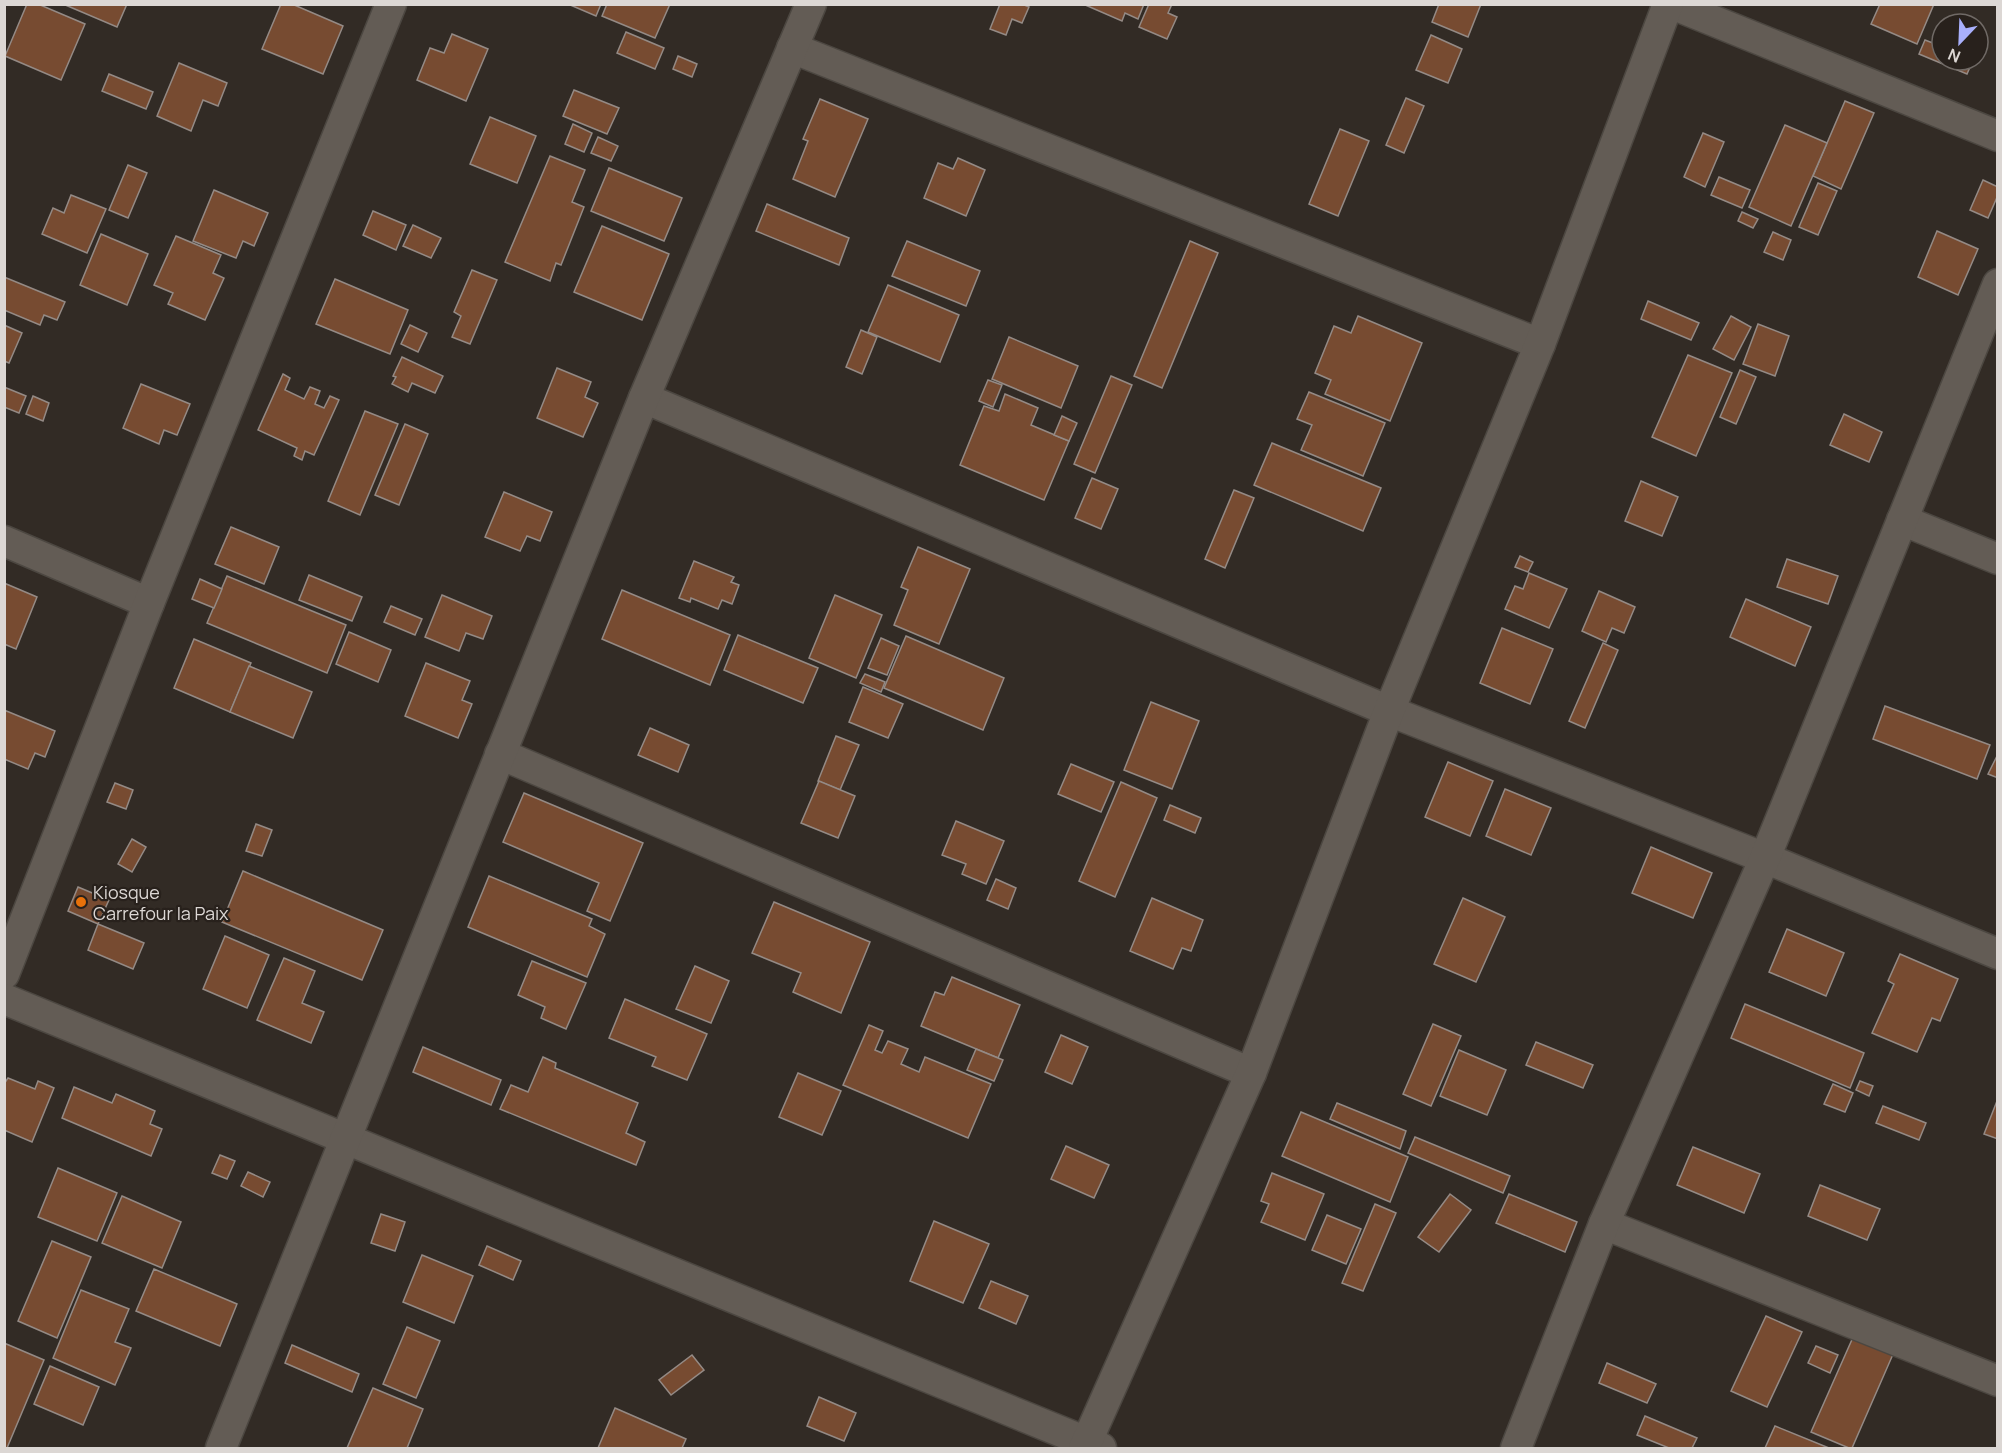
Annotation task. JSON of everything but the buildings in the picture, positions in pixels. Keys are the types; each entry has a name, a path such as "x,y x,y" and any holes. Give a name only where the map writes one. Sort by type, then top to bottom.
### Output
{"street":[{"path":"4,974 148,603 392,4"},
{"path":"220,1449 644,398 811,4"},
{"path":"4,999 1091,1447 1251,1073 1389,711 1540,344 1670,4 1998,136"},
{"path":"792,48 1540,344"},
{"path":"1516,1449 1604,1224 1764,858 1998,284"},
{"path":"644,398 1389,711 1764,858 1998,954"},
{"path":"1902,520 1998,558"},
{"path":"4,541 148,603"},
{"path":"500,754 1251,1073"},
{"path":"1604,1224 1998,1381"}],"place":[{"name":"Kiosque Carrefour la Paix","path":"81,902"}]}
